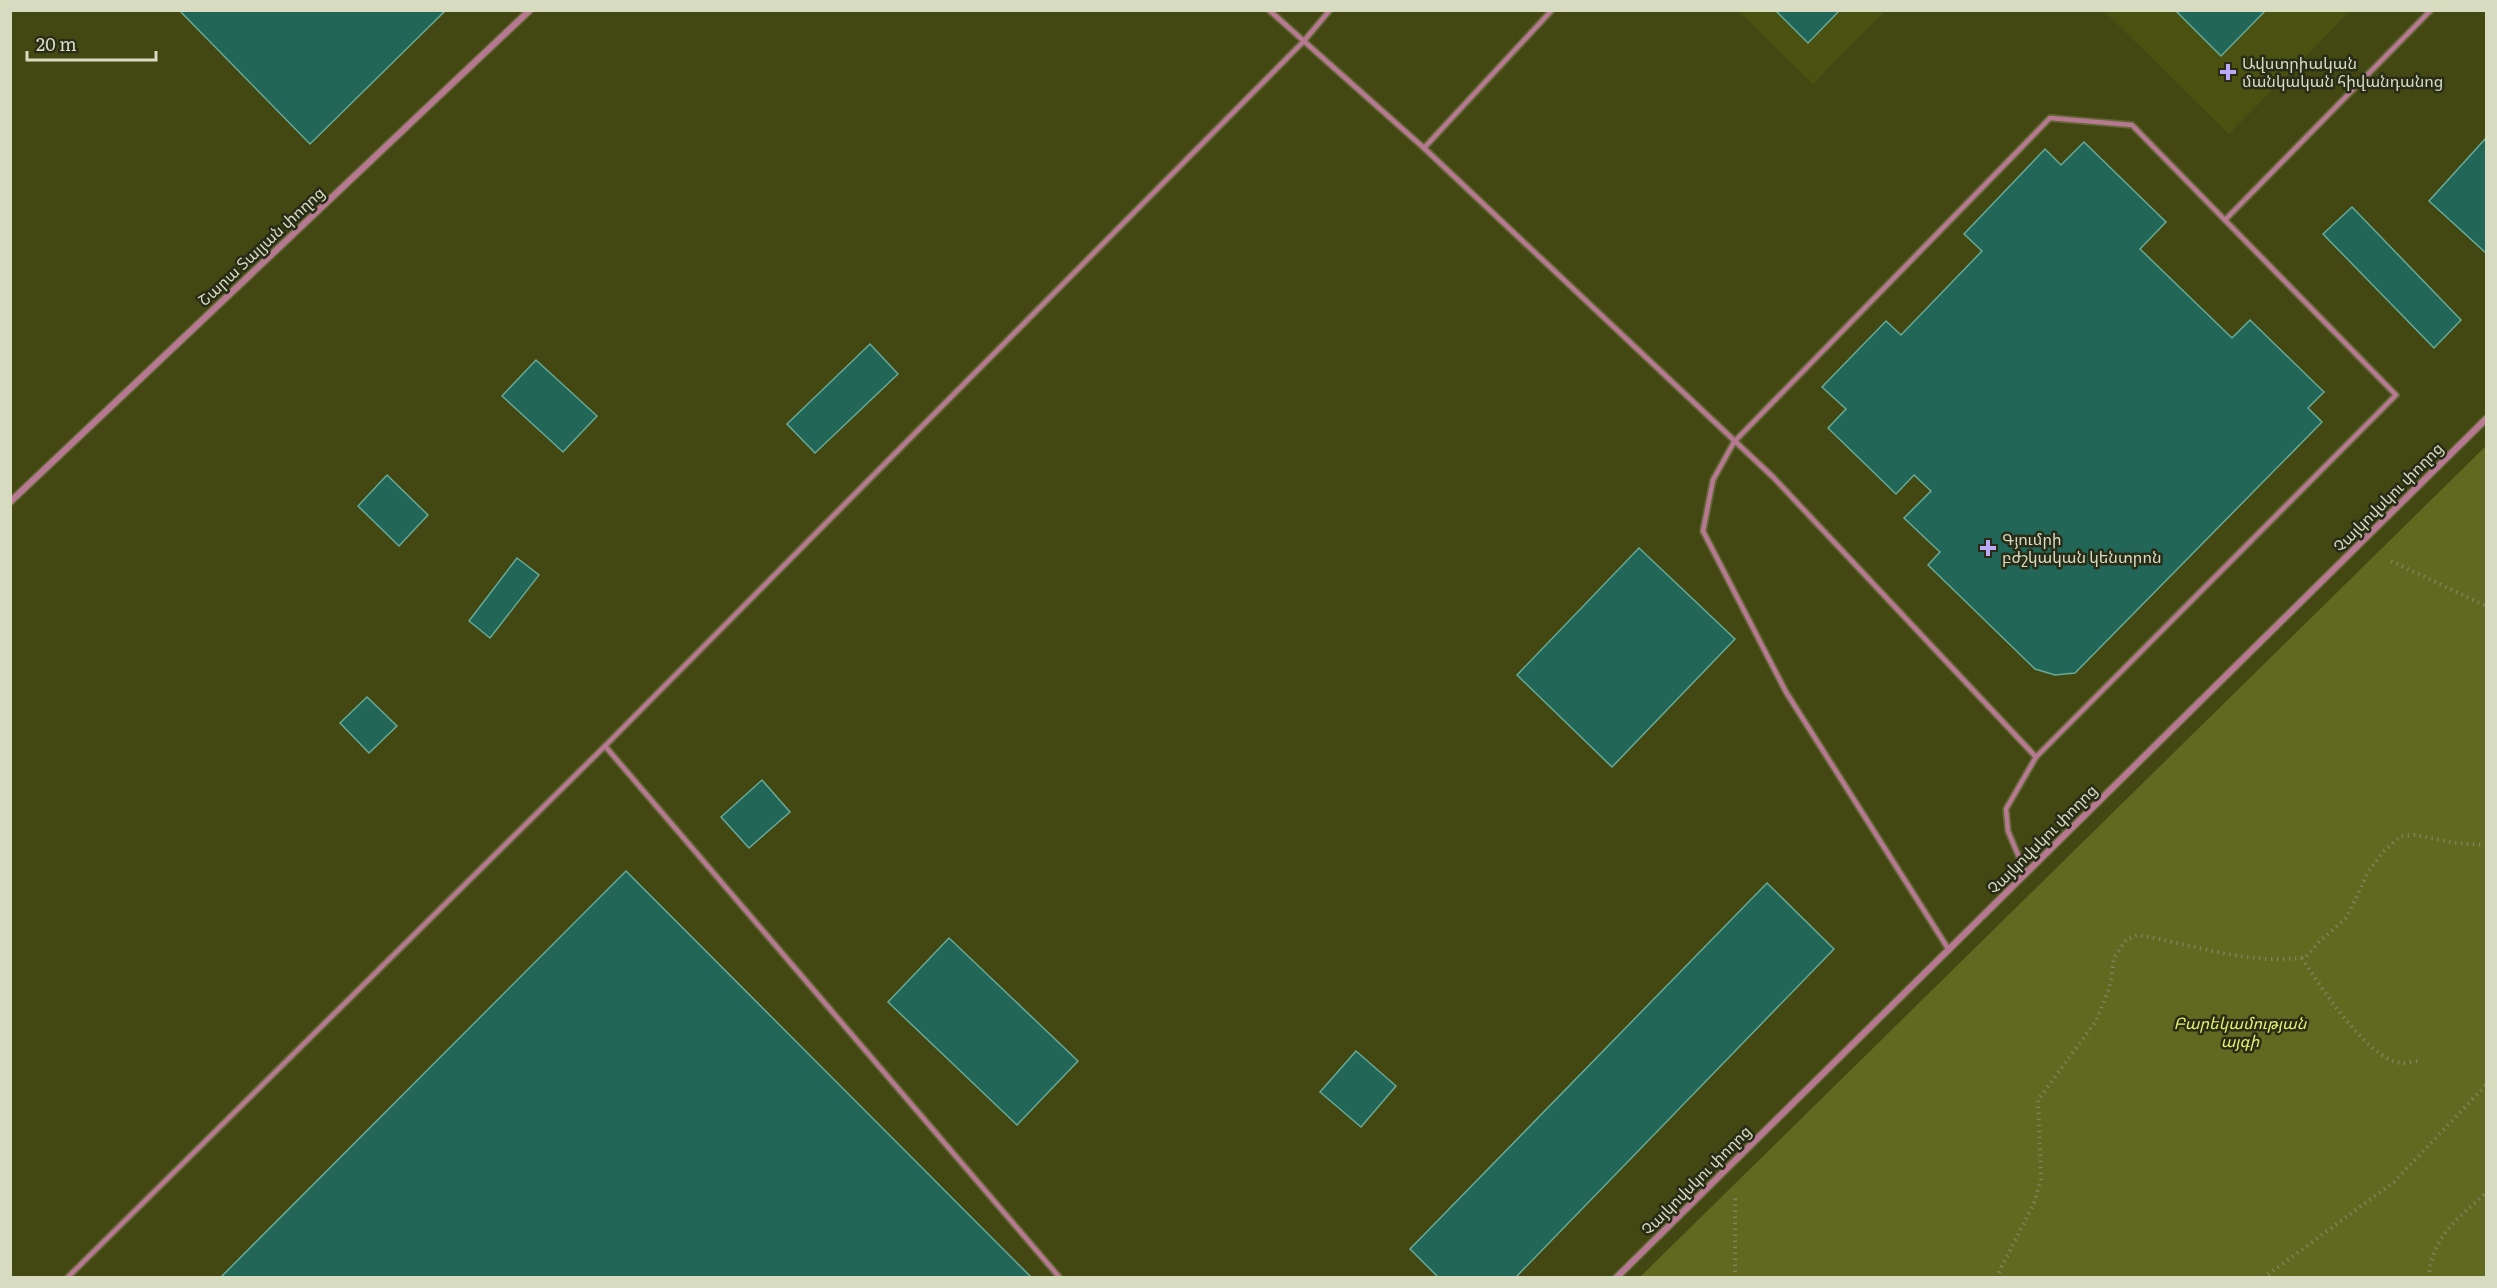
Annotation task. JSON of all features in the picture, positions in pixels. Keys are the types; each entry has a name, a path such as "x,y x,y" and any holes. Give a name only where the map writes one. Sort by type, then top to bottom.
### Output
{"street":[{"name":"Շարա Տալյան փողոց","path":"10,502 530,10"},
{"name":"Չայկովսկու փողոց","path":"1616,1278 2487,419"}],"lane":[{"path":"1269,10 1424,148 1773,477 2036,757"},
{"path":"67,1278 605,746 1303,42 1330,10"},
{"path":"1424,148 1552,10"},
{"path":"2225,220 2431,10"},
{"path":"1949,950 1786,692 1703,531 1713,480 1734,442 2050,118 2132,125 2396,395 2036,757 2006,809 2008,831 2026,874"},
{"path":"605,746 1060,1278"}],"path":[{"path":"2391,561 2487,606"},
{"path":"1996,1278 2001,1264 2034,1203 2041,1179 2038,1100 2096,1021 2110,986 2115,958 2126,940 2137,935 2260,959 2306,957 2347,917 2368,872 2384,851 2401,836 2415,835 2457,843 2487,844"},
{"path":"2302,958 2328,998 2375,1050 2400,1063 2419,1061"},
{"path":"2263,1278 2394,1182 2487,1085"},
{"path":"2429,1278 2429,1260 2440,1237 2487,1193"},
{"path":"1735,1196 1735,1278"}],"shaded area":[{"path":"1738,11 1885,11 1813,84"},
{"name":"Ավստրիական մանկական հիվանդանոց","path":"2104,11 2350,11 2229,134"}],"green space":[{"name":"Բարեկամության այգի","path":"2486,446 2486,1277 1640,1277"}],"building":[{"path":"179,10 446,10 310,144"},
{"path":"1775,10 1840,10 1808,43"},
{"path":"2175,10 2266,10 2221,56"},
{"path":"2486,138 2486,253 2429,201"},
{"name":"Գյումրի բժշկական կենտրոն","path":"2084,142 2166,222 2140,249 2232,338 2250,320 2324,392 2308,408 2322,422 2075,673 2055,675 2035,669 1928,565 1940,552 1904,518 1931,491 1914,475 1896,494 1828,428 1846,409 1822,387 1886,321 1901,335 1982,251 1964,234 2045,149 2061,165"},
{"path":"2352,207 2461,320 2434,348 2323,234"},
{"path":"870,344 898,374 815,453 787,424"},
{"path":"536,360 597,416 563,452 502,396"},
{"path":"387,475 428,515 399,546 358,506"},
{"path":"1639,548 1735,639 1612,767 1517,675"},
{"path":"517,558 539,575 490,638 469,621"},
{"path":"367,697 397,726 369,753 340,723"},
{"path":"762,780 790,812 749,848 721,817"},
{"path":"626,871 1032,1278 220,1278"},
{"path":"1767,883 1834,949 1515,1278 1439,1278 1410,1249"},
{"path":"949,938 1078,1061 1017,1125 888,1002"},
{"path":"1356,1051 1396,1086 1361,1127 1320,1092"}],"place":[{"name":"Ավստրիական մանկական հիվանդանոց","path":"2228,72"},
{"name":"Գյումրի բժշկական կենտրոն","path":"1988,548"}]}
